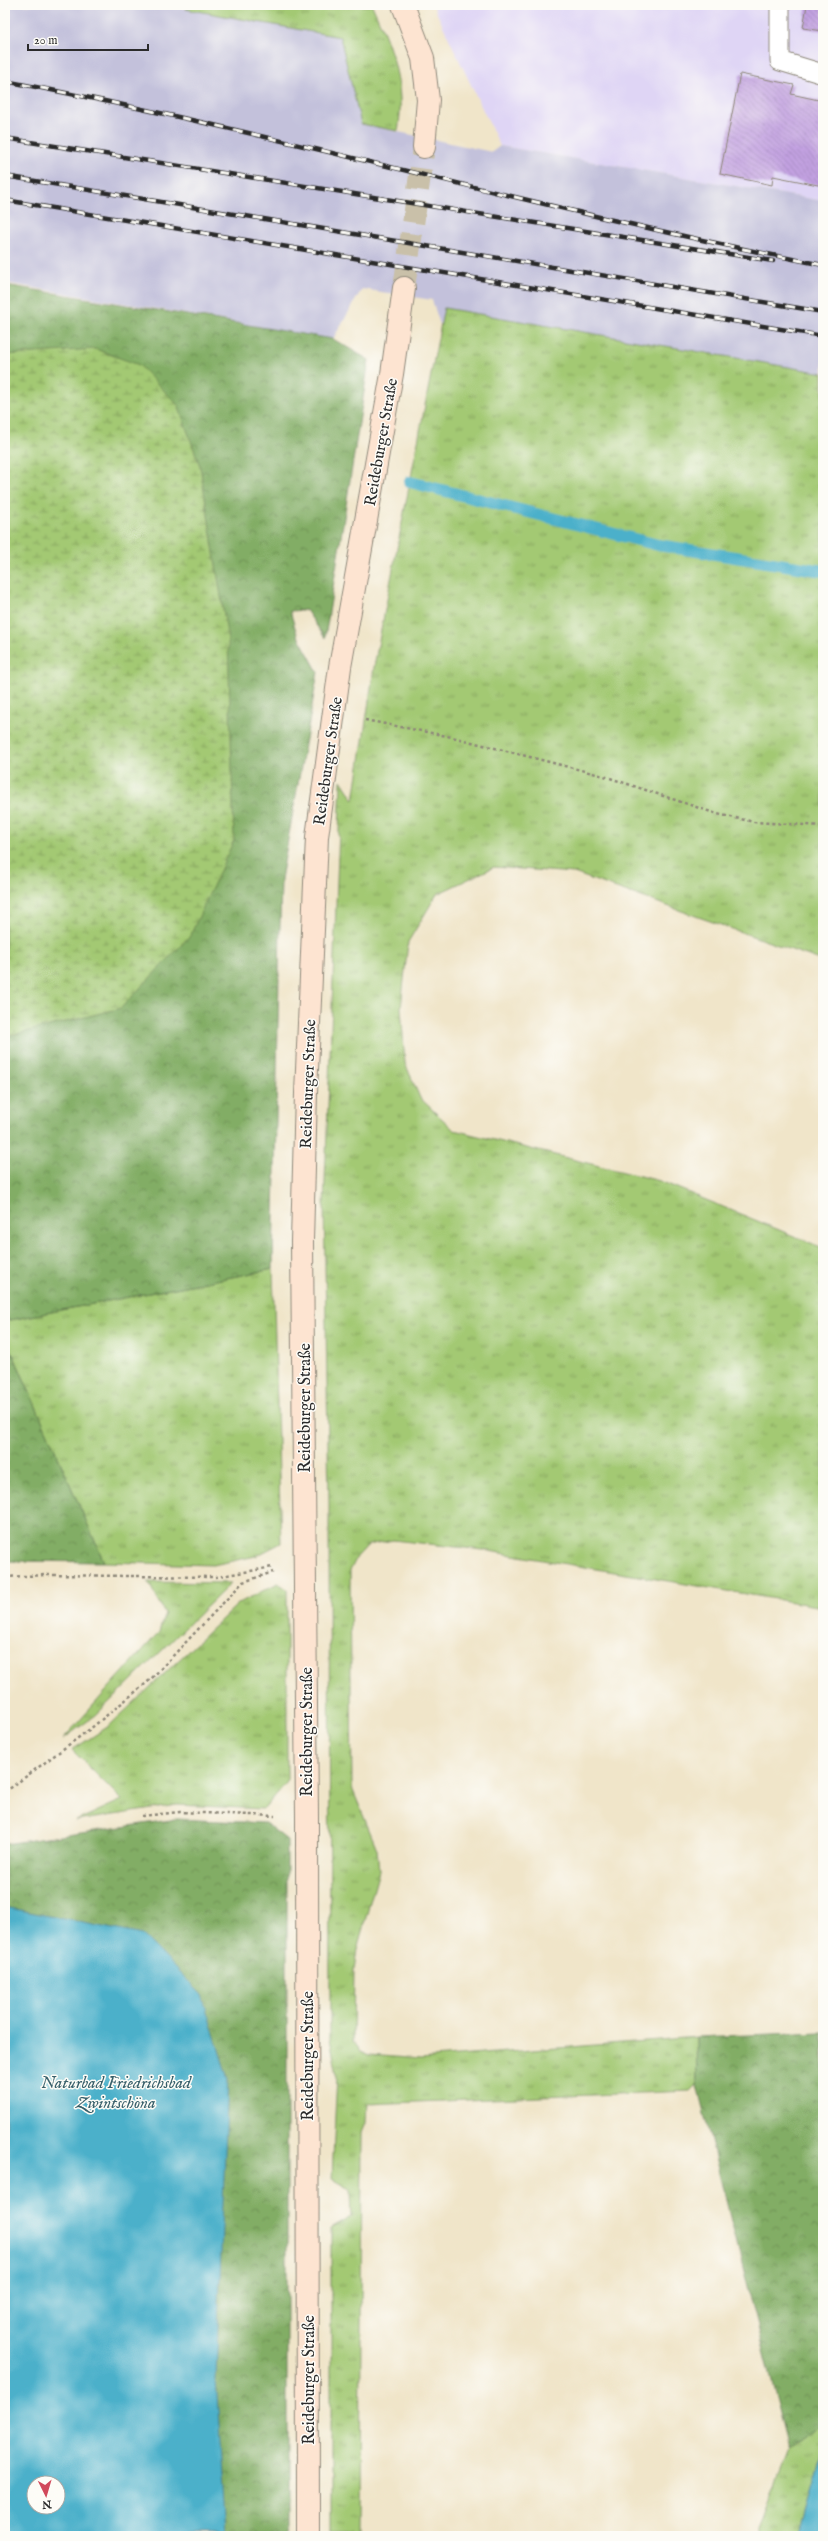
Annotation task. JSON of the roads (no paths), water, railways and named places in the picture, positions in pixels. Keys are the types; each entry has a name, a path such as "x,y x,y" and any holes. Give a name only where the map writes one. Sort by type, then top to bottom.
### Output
{"main road":[{"path":"403,5 423,58 428,100 424,147"},
{"name":"Reideburger Straße","path":"308,2536 307,1818 302,1241 306,1093 317,837 334,714 392,374 404,288"}],"lane":[{"path":"780,5 780,62 823,74"}],"water":[{"name":"Naturbad Friedrichsbad Zwintschöna","path":"5,1907 143,1935 202,1995 228,2079 216,2378 226,2536 5,2536"},
{"path":"823,2451 823,2536 798,2536"}],"waterway":[{"path":"410,482 658,545 823,571"}],"tunnel":[{"path":"404,288 424,147"}],"railway":[{"path":"5,81 210,124 618,221 823,265"},
{"path":"5,138 773,261"},
{"path":"5,176 823,312"},
{"path":"5,200 823,336"}]}
